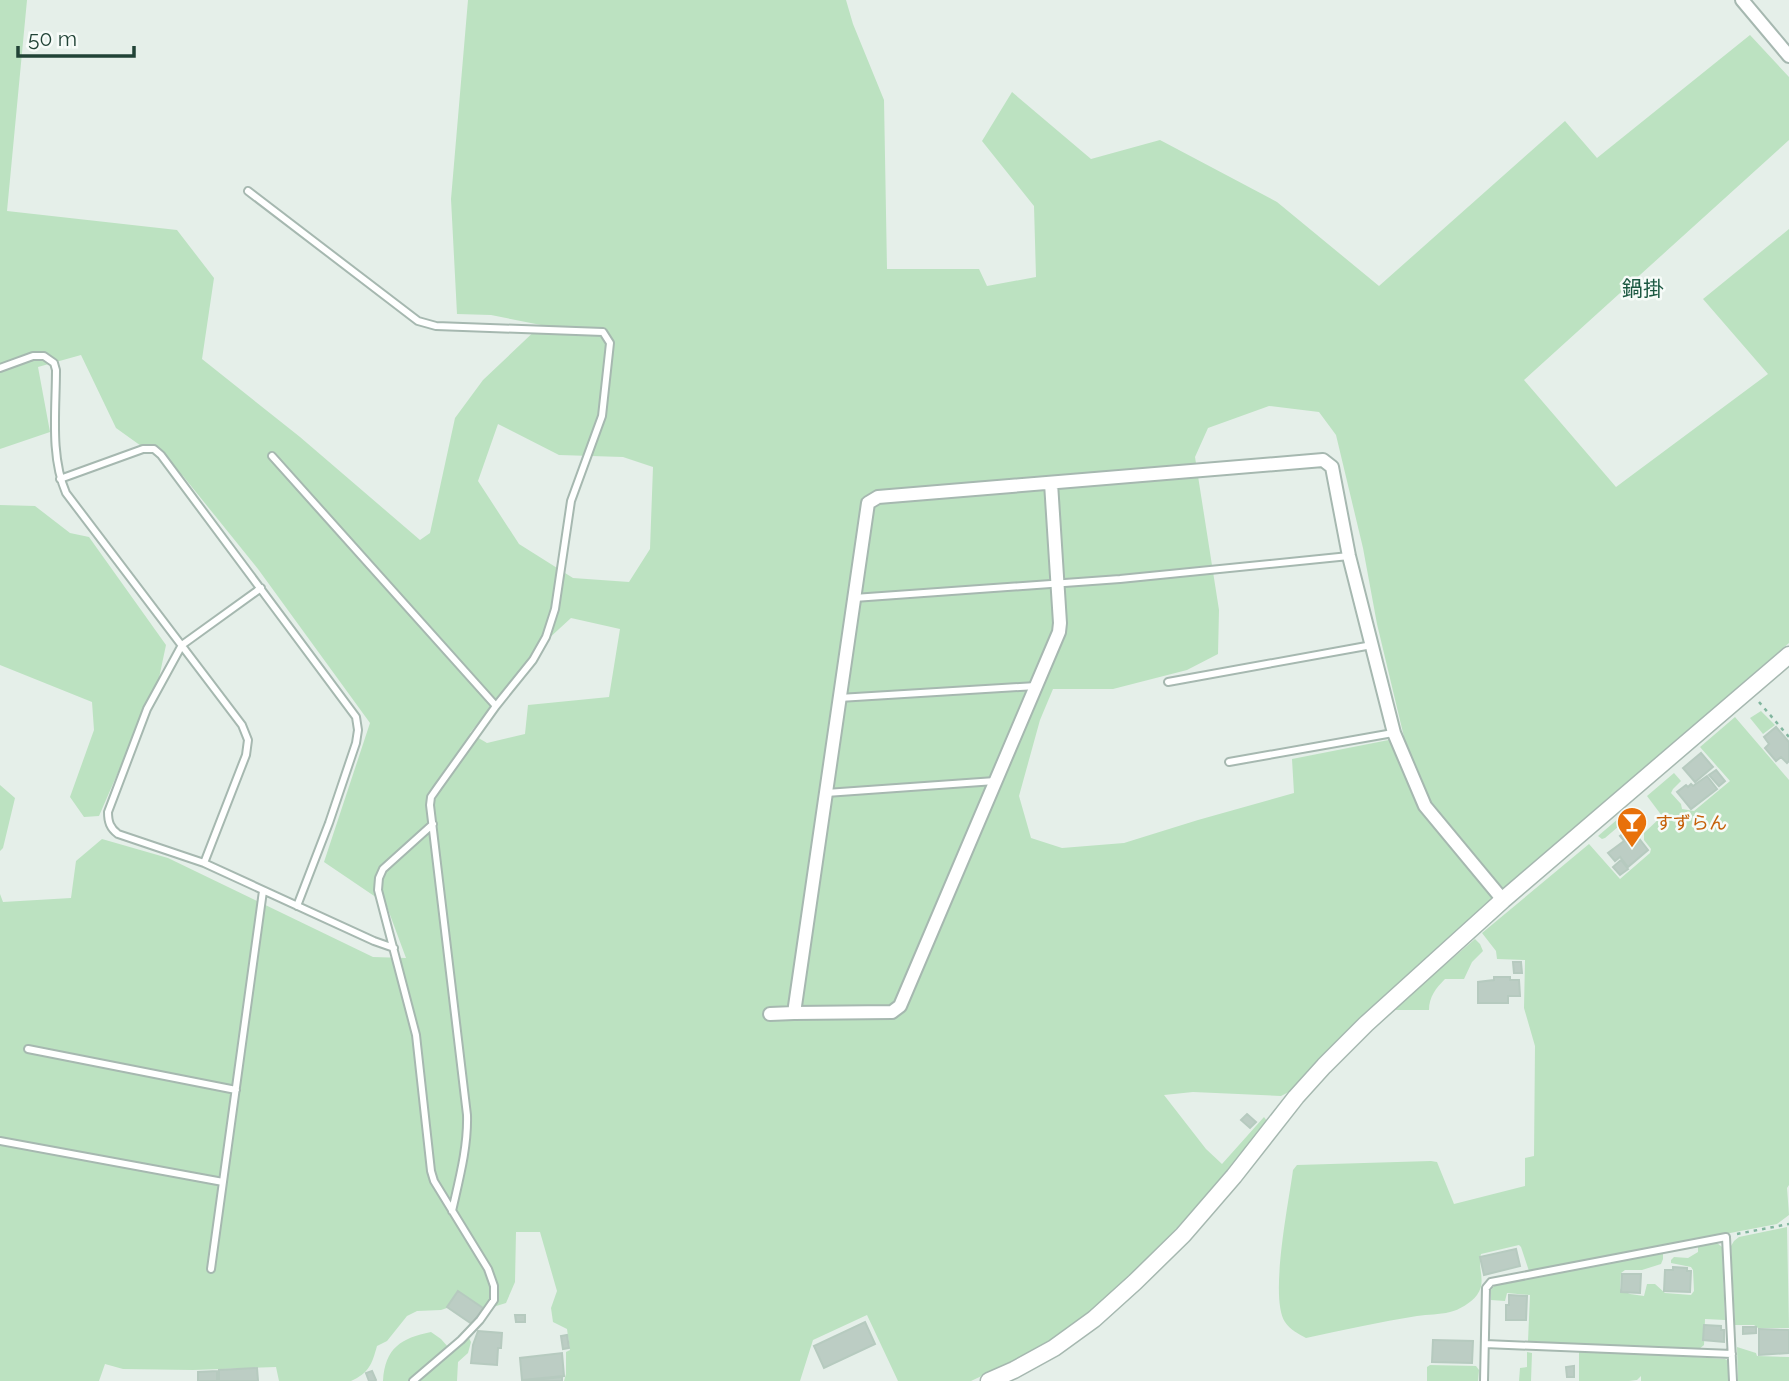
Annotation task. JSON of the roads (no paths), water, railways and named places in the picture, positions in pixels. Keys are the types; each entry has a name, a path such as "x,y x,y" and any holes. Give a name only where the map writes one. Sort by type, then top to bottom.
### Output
{"street":[{"path":"1742,0 1789,56"},
{"path":"794,1013 868,503 878,498 1323,460 1332,467 1349,555 1394,733 1425,806 1503,900"},
{"path":"770,1014 892,1012 900,1006 1059,632 1051,483"},
{"path":"989,1381 1054,1348 1094,1319 1135,1282 1192,1225 1296,1097 1366,1024 1503,900 1789,655"}],"lane":[{"path":"248,191 418,321 436,326 603,332 610,343 602,416 571,501 555,609 546,637 533,660 496,706 431,797 467,1115 463,1164 452,1211"},
{"path":"0,368 33,356 44,356 54,362 57,463 66,493 242,725 248,740 246,755 204,863"},
{"path":"60,479 144,449 154,449 356,717 356,743 297,906"},
{"path":"272,456 496,706"},
{"path":"854,597 1120,579 1349,555"},
{"path":"261,588 182,645 147,709 108,811 108,821 118,834 204,863 394,948"},
{"path":"1168,682 1372,645"},
{"path":"839,698 1036,687"},
{"path":"1229,762 1394,733"},
{"path":"826,793 995,781"},
{"path":"413,1381 461,1340 494,1300 494,1286 488,1269 434,1181 431,1171 416,1035 378,890 383,869 433,824"},
{"path":"211,1269 264,891"},
{"path":"28,1049 236,1090"},
{"path":"0,1141 223,1182"},
{"path":"1484,1381 1486,1288 1491,1282 1726,1237 1733,1381"},
{"path":"1485,1344 1732,1354"}],"place":[{"name":"すずらん","path":"1632,849"}],"district":[{"name":"鍋掛","path":"1643,288"}]}
